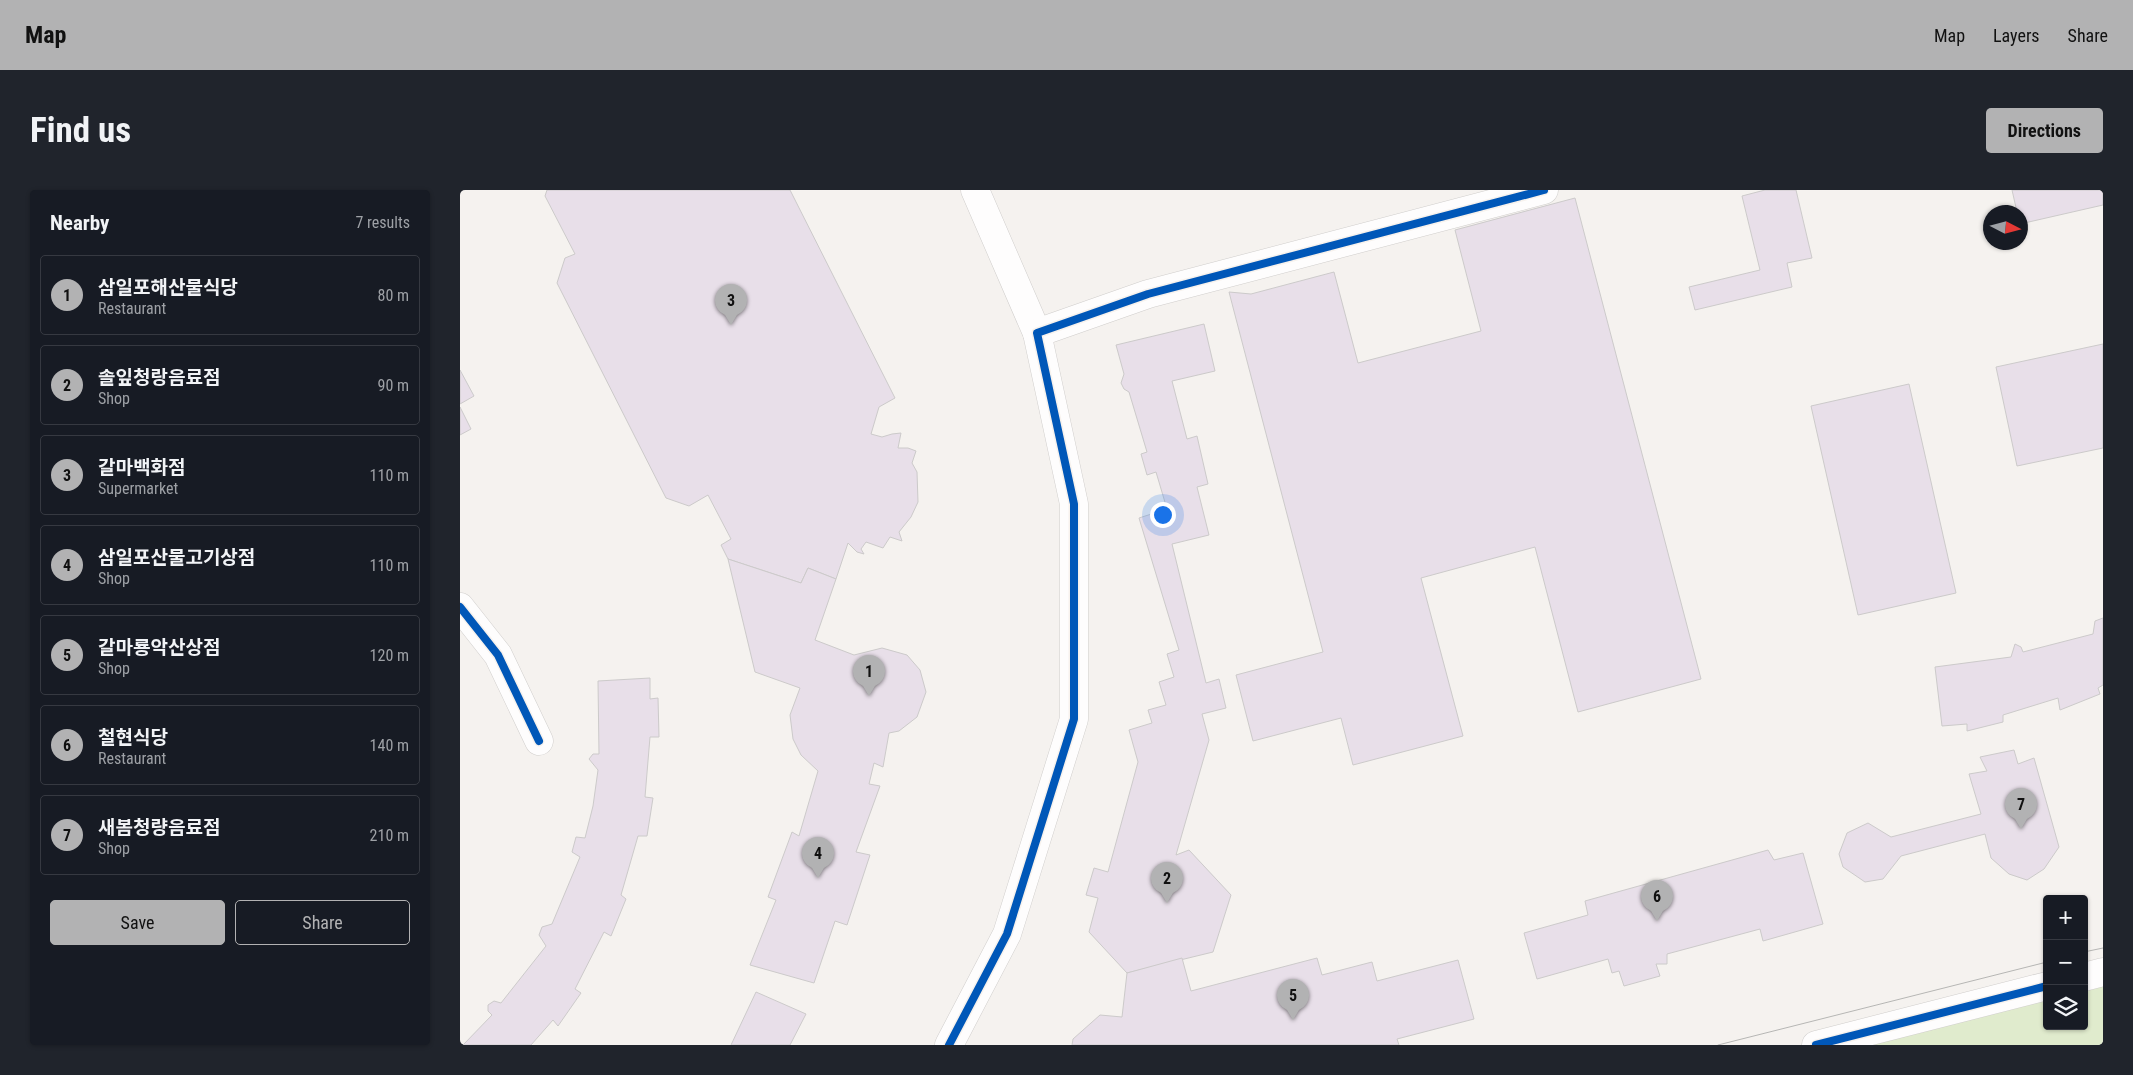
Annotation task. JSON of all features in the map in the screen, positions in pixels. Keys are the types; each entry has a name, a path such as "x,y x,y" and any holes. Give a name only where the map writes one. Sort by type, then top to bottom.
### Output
{"street":[{"path":"949,1045 1007,934 1074,719 1074,504 1037,333 975,190"},
{"path":"1037,333 1148,294 1544,190"},
{"path":"460,607 498,656 539,740"},
{"path":"2088,975 2103,972"},
{"path":"1816,1045 2043,987"}],"green space":[{"path":"2103,972 2103,1045 1816,1045 2043,987 2043,1030 2088,1030 2088,976"}],"building":[{"path":"547,190 790,190 895,398 879,407 871,434 882,437 901,433 898,448 908,448 916,451 912,463 917,472 918,502 911,517 899,532 902,541 890,537 883,548 866,542 861,549 864,554 857,552 848,543 836,579 808,568 801,583 728,559 721,545 731,539 708,495 689,506 666,498 557,283 565,258 575,254 545,196"},
{"path":"1765,190 1796,190 1812,258 1787,263 1792,287 1695,310 1689,287 1760,270 1742,196"},
{"path":"2012,190 2103,190 2103,205 2028,222 2028,205 2015,205"},
{"path":"1575,198 1701,679 1578,712 1535,547 1421,578 1463,736 1353,765 1341,718 1253,741 1236,675 1323,652 1229,292 1251,294 1334,272 1358,363 1481,331 1455,230"},
{"path":"1204,324 1215,371 1172,381 1187,439 1197,436 1208,484 1197,487 1209,535 1172,544 1206,683 1219,679 1226,708 1202,714 1209,740 1176,855 1189,850 1231,895 1213,952 1127,973 1089,932 1098,898 1086,895 1094,868 1108,872 1138,762 1129,730 1152,723 1148,710 1166,705 1159,682 1174,677 1167,654 1179,650 1139,518 1167,509 1156,472 1147,475 1141,454 1147,452 1129,392 1124,389 1121,383 1124,374 1116,345"},
{"path":"2103,344 2103,448 2017,466 1996,367"},
{"path":"460,370 474,396 460,404"},
{"path":"1909,384 1956,593 1858,615 1811,406"},
{"path":"460,407 471,429 460,435"},
{"path":"728,559 801,583 808,568 836,579 815,640 854,655 882,648 907,655 920,670 926,692 917,717 899,731 889,733 883,767 874,763 869,784 880,786 856,852 870,855 847,925 835,921 814,983 750,965 776,900 768,897 792,832 799,836 818,771 801,755 793,739 790,715 800,688 755,672"},
{"path":"2103,618 2103,685 2098,688 2100,694 2060,710 2058,698 2003,715 2003,722 1967,731 1967,724 1942,726 1935,667 2011,657 2015,644 2021,647 2023,652 2093,634 2095,621"},
{"path":"650,678 650,699 658,698 659,737 650,737 645,797 653,798 647,836 638,836 621,895 626,899 611,936 604,932 575,989 581,993 558,1026 553,1020 531,1045 463,1045 492,1015 488,1011 488,1005 494,1001 501,1003 546,946 539,935 542,927 552,924 580,857 572,852 576,837 585,838 593,806 598,770 589,759 593,754 599,754 598,681"},
{"path":"2014,750 2018,764 2034,758 2059,847 2044,869 2027,880 2009,874 1991,858 1985,834 1901,856 1883,879 1865,882 1843,867 1839,854 1847,833 1868,823 1891,837 1981,814 1969,774 1987,771 1980,757"},
{"path":"1768,850 1774,860 1803,853 1823,924 1763,941 1760,929 1667,954 1667,964 1656,964 1660,976 1624,986 1619,971 1612,973 1608,959 1537,979 1524,933 1588,915 1585,901"},
{"path":"1182,958 1191,991 1317,958 1322,975 1372,962 1377,981 1458,960 1474,1019 1397,1039 1399,1045 1072,1045 1073,1039 1100,1015 1122,1017 1127,973"},
{"path":"756,992 806,1014 790,1045 731,1045"}],"tram line":[{"path":"2088,951 2103,948"},
{"path":"1718,1045 2043,963"}],"cycle path":[{"path":"949,1045 1007,934 1074,719 1074,504 1037,333 1148,294 1544,190"},
{"path":"460,607 498,655 539,741"},
{"path":"1816,1045 2043,987"}],"place":[{"name":"갈마백화점","path":"731,325"},
{"name":"삼일포해산물식당","path":"869,696"},
{"name":"새봄청량음료점","path":"2021,829"},
{"name":"삼일포산물고기상점","path":"818,878"},
{"name":"솔잎청랑음료점","path":"1167,903"},
{"name":"철현식당","path":"1657,921"},
{"name":"갈마룡악산상점","path":"1293,1020"}]}
